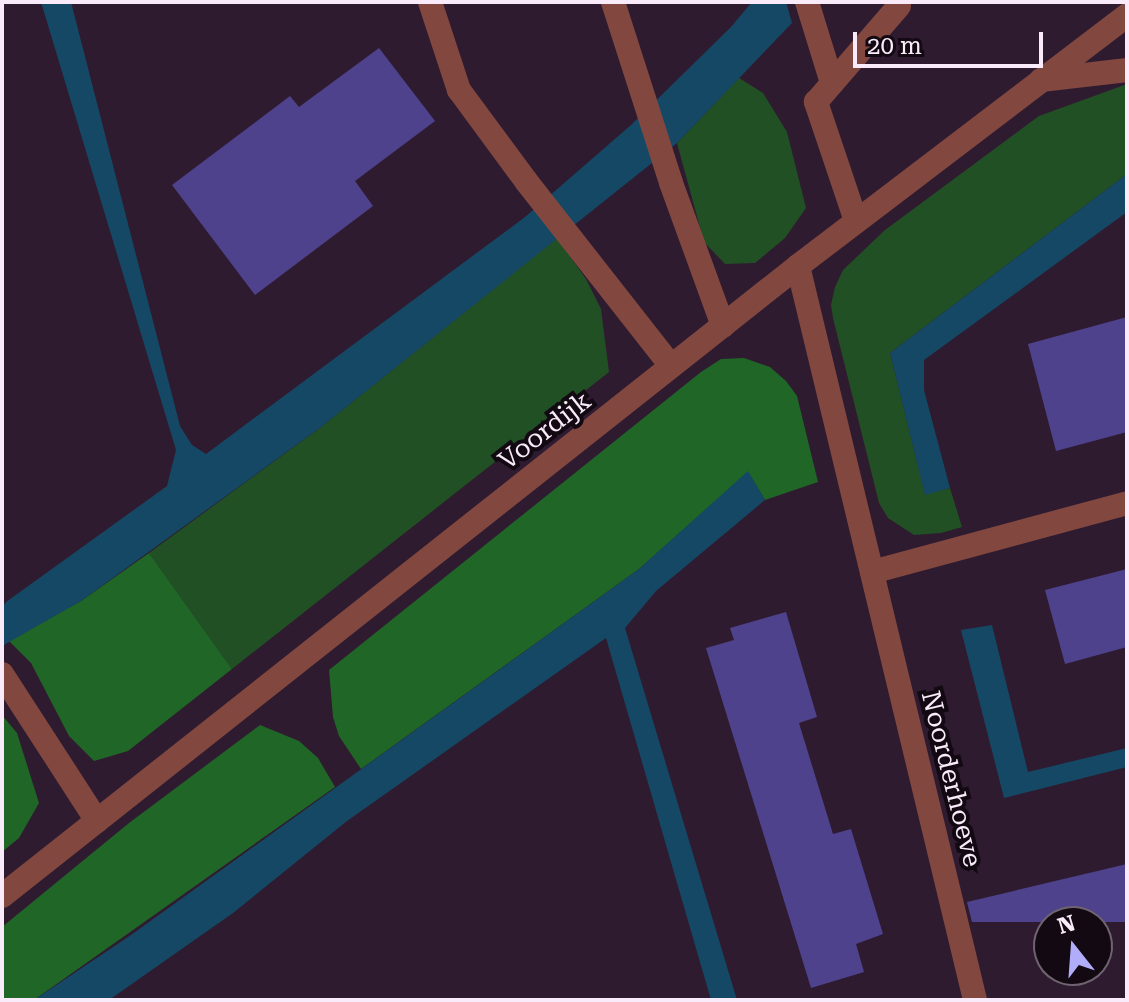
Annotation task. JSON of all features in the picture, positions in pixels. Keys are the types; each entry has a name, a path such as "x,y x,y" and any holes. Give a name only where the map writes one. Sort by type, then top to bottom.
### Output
{"street":[{"path":"430,2 459,90 671,366"},
{"path":"613,2 671,183 723,326"},
{"path":"807,2 832,83"},
{"path":"856,221 816,102 899,6"},
{"name":"Voordijk","path":"2,896 798,266 1127,15"},
{"path":"1038,80 1127,70"},
{"name":"Noorderhoeve","path":"798,266 975,1000"},
{"path":"872,572 1127,503"},
{"path":"2,674 97,821"}],"green space":[{"path":"739,78 763,93 787,132 806,208 785,238 755,263 725,264 704,242 677,143"},
{"path":"1127,84 1127,174 890,353 925,494 950,488 962,527 941,533 914,535 888,518 879,503 833,318 831,305 843,270 885,230 1039,116"},
{"path":"557,238 586,279 601,309 609,372 232,669 149,553 321,427"},
{"path":"744,358 770,367 797,396 818,482 765,500 748,472 639,569 361,769 339,736 333,717 329,670 701,372 721,359"},
{"path":"149,553 232,669 128,751 94,761 69,736 31,663 9,641 81,601"},
{"path":"2,715 17,733 39,803 19,838 2,852"},
{"path":"260,725 299,741 318,758 335,787 34,1000 2,1000 2,927 129,823"}],"water":[{"path":"41,2 71,2 180,426 192,445 206,454 525,217 631,125 731,27 752,2 786,2 792,23 677,143 321,427 81,601 2,646 2,607 6,602 167,486 176,450"},
{"path":"1127,174 1127,212 924,360 924,390 950,488 925,495 890,353"},
{"path":"748,471 765,500 656,591 625,628 737,1000 711,1000 606,638 347,821 233,913 109,1000 34,1000 131,935 639,569"},
{"path":"992,625 1028,772 1127,748 1127,767 1004,798 961,630"}],"building":[{"path":"379,48 435,121 355,181 373,206 255,295 172,185 290,96 299,107"},
{"path":"1127,317 1127,432 1056,451 1028,344"},
{"path":"1127,569 1127,647 1065,664 1045,590"},
{"path":"786,612 817,717 799,723 833,834 851,829 883,934 856,944 864,972 811,988 706,648 734,640 730,628"},
{"path":"1127,864 1127,922 1113,922 1113,906 1033,906 1033,922 972,922 967,902"}]}
